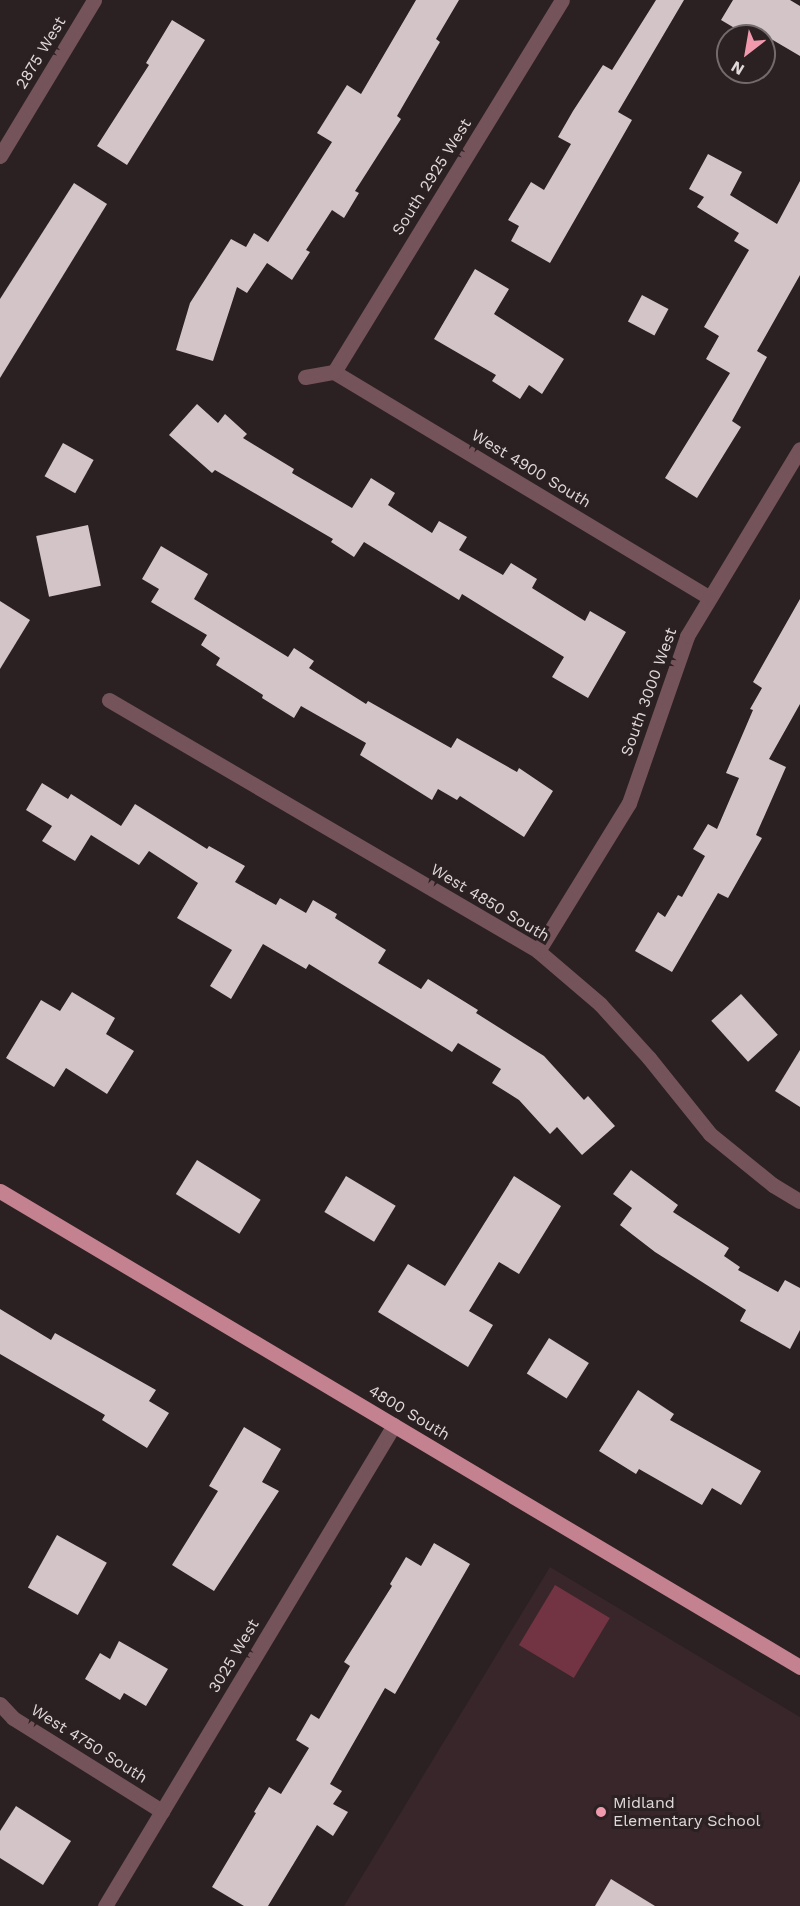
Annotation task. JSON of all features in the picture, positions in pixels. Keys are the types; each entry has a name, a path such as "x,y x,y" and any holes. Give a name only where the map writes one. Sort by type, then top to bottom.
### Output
{"main road":[{"name":"4800 South","path":"0,1191 800,1667"}],"street":[{"name":"2875 West","path":"0,156 94,0"},
{"name":"South 2925 West","path":"334,372 562,0"},
{"path":"305,377 334,372"},
{"name":"West 4900 South","path":"334,372 709,597"},
{"name":"South 3000 West","path":"538,951 629,803 687,636 800,449"},
{"name":"West 4850 South","path":"109,700 538,951 607,1012 649,1058 710,1134 773,1185 800,1200"},
{"name":"3025 West","path":"105,1906 394,1425"},
{"name":"West 4750 South","path":"0,1704 13,1718 162,1811"}],"shaded area":[{"name":"Midland Elementary School","path":"550,1567 800,1717 800,1906 344,1906"},
{"path":"555,1585 610,1618 574,1678 519,1645"}],"building":[{"path":"416,0 459,0 436,39 440,42 397,116 401,119 355,191 359,193 344,218 332,210 306,250 310,252 292,280 267,263 247,293 237,287 213,361 176,350 190,303 231,239 246,247 254,233 268,242 332,142 317,133 347,85 361,94"},
{"path":"656,0 684,0 618,112 632,120 550,263 511,241 519,226 508,220 531,182 544,190 571,144 558,137 573,111 603,65 612,70"},
{"path":"733,0 790,0 800,6 800,56 776,42 776,24 728,24 721,20"},
{"path":"172,20 205,40 127,165 97,146 149,65 146,63"},
{"path":"708,154 742,172 730,195 777,224 800,181 800,275 757,351 767,357 732,421 741,427 697,498 665,478 730,373 706,359 719,336 704,327 749,250 734,241 739,233 697,207 704,197 689,189"},
{"path":"74,183 107,204 0,378 0,299"},
{"path":"475,269 509,289 494,314 564,359 542,394 529,385 520,399 492,381 496,375 434,339"},
{"path":"642,295 668,309 654,336 628,321"},
{"path":"197,404 218,423 225,414 247,434 243,438 294,469 292,473 352,508 371,478 395,493 388,505 432,533 439,521 467,537 459,550 503,575 511,563 537,579 532,588 585,621 590,611 626,632 588,698 552,677 564,657 462,594 459,600 364,542 354,557 331,542 333,539 215,470 212,473 169,435"},
{"path":"63,443 94,460 75,493 45,476"},
{"path":"88,525 101,586 49,597 36,536"},
{"path":"161,546 208,574 194,599 288,657 294,648 314,661 309,668 366,704 368,701 451,748 457,738 517,772 519,768 553,791 524,837 460,796 457,800 438,789 432,800 360,755 366,743 301,706 294,718 216,665 220,658 201,645 207,635 151,602 159,589 142,579"},
{"path":"800,599 800,704 769,759 786,767 756,835 762,838 728,898 718,893 672,972 635,951 658,912 665,917 678,895 682,897 705,856 693,849 708,824 717,829 739,778 726,773 753,710 750,709 762,688 753,682"},
{"path":"0,601 30,620 0,669"},
{"path":"42,783 68,799 71,794 121,826 135,804 207,849 209,846 245,866 235,882 276,905 280,898 306,913 313,900 337,914 335,918 386,950 378,963 421,989 428,979 478,1010 476,1013 544,1056 584,1100 588,1096 615,1126 582,1155 557,1127 550,1134 519,1100 492,1083 501,1069 458,1043 452,1052 309,964 306,969 263,944 231,999 210,986 232,950 177,918 198,883 149,851 139,865 91,835 75,861 42,841 52,826 26,810"},
{"path":"72,992 115,1018 106,1034 134,1051 107,1094 66,1068 54,1087 6,1058 41,1000 60,1011"},
{"path":"741,994 778,1035 748,1062 711,1021"},
{"path":"800,1050 800,1107 775,1091"},
{"path":"197,1160 261,1200 239,1234 176,1194"},
{"path":"631,1170 678,1205 673,1212 729,1248 724,1256 740,1267 738,1270 778,1292 785,1280 800,1288 800,1330 790,1349 740,1321 746,1310 655,1252 620,1225 632,1208 613,1194"},
{"path":"346,1176 396,1206 374,1242 324,1212"},
{"path":"514,1176 561,1206 519,1274 499,1262 469,1311 493,1325 468,1367 378,1312 408,1264 445,1286"},
{"path":"0,1309 51,1340 55,1333 156,1390 149,1401 169,1413 147,1448 102,1420 105,1415 0,1354"},
{"path":"549,1338 589,1363 567,1399 527,1374"},
{"path":"638,1390 674,1414 670,1420 761,1471 741,1505 712,1488 702,1505 639,1469 636,1474 599,1451"},
{"path":"244,1427 281,1449 262,1482 279,1491 214,1591 172,1565 218,1491 209,1486"},
{"path":"57,1535 107,1563 78,1615 28,1587"},
{"path":"434,1543 470,1564 395,1694 385,1688 330,1784 342,1791 333,1804 348,1812 333,1836 317,1825 268,1906 244,1906 212,1887 269,1787 281,1794 309,1748 296,1740 311,1714 319,1719 350,1666 344,1662 392,1586 390,1584 406,1557 421,1566"},
{"path":"119,1641 168,1669 146,1706 124,1693 120,1700 85,1679 100,1653 110,1659"},
{"path":"16,1806 71,1841 43,1885 0,1858 0,1831"},
{"path":"611,1879 655,1906 595,1906"}],"place":[{"name":"Midland Elementary School","path":"601,1812"}]}
